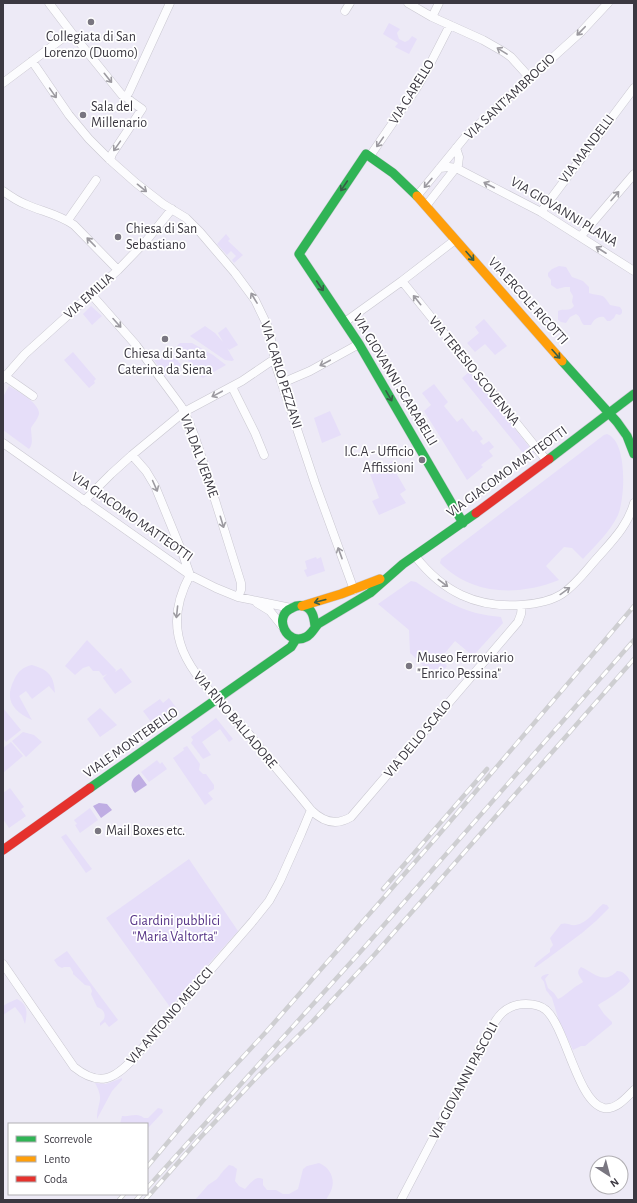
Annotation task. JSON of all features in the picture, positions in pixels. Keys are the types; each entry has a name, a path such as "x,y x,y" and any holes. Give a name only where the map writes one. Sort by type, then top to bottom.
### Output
{"street":[{"path":"49,3 122,95 142,109 112,154 110,160"},
{"path":"126,97 170,3"},
{"path":"345,11 350,3"},
{"path":"408,3 432,17 483,40 504,52 511,57 530,78"},
{"path":"432,17 439,3"},
{"name":"VIA SANT'AMBROGIO","path":"417,196 466,136 580,32 608,3"},
{"name":"VIA GARELLO","path":"368,155 416,88 450,25"},
{"path":"3,83 71,32"},
{"name":"VIA CARLO PEZZANI","path":"32,61 69,115 110,160 147,191 172,210 186,218 227,263 259,306 269,328 275,361 315,483 354,590"},
{"name":"VIA MANDELLI","path":"541,212 634,88"},
{"path":"368,155 400,179 426,206 456,168 459,160 459,154 456,148"},
{"name":"VIA GIOVANNI SCARABELLI","path":"368,155 298,254 359,344 463,523"},
{"path":"440,168 456,168"},
{"name":"VIA GIOVANNI PLANA","path":"456,168 541,212 581,236 634,272"},
{"path":"581,236 634,174"},
{"path":"68,220 96,180"},
{"path":"3,191 24,204 68,220 118,270"},
{"name":"VIA ERCOLE RICOTTI","path":"426,206 610,413 627,436 634,454"},
{"name":"VIA EMILIA","path":"4,377 25,354 118,270 146,241 172,210"},
{"path":"345,322 455,240"},
{"name":"VIA TERESIO SCOVENNA","path":"402,281 546,461"},
{"name":"VIA DAL VERME","path":"91,294 136,345 184,412 196,438 241,583 241,590 238,597"},
{"path":"282,383 310,371 359,344"},
{"path":"84,501 132,455 184,412 232,387 270,362 275,361"},
{"path":"4,377 33,396"},
{"path":"232,387 264,455"},
{"name":"VIA GIACOMO MATTEOTTI","path":"253,601 270,611 292,638 304,638 310,635 315,626 334,613 364,597 395,571 463,523 634,394"},
{"name":"VIA GIACOMO MATTEOTTI","path":"3,443 190,575 238,597 291,608 328,599 354,590 395,571"},
{"path":"132,455 146,471 155,486 190,575"},
{"path":"415,556 422,565 441,583 470,600 508,606 539,602 554,598 570,588 622,529 634,504"},
{"name":"VIA RINO BALLADORE","path":"190,575 183,587 179,599 176,625 178,638 188,663 210,692 249,735 311,810"},
{"path":"345,608 354,590"},
{"name":"VIA DELLO SCALO","path":"311,810 317,816 325,820 335,822 344,821 351,817 518,622 522,605"},
{"path":"302,606 313,613 315,626"},
{"path":"284,629 282,619 291,608"},
{"name":"VIALE MONTEBELLO","path":"278,656 282,646 284,629"},
{"name":"VIALE MONTEBELLO","path":"3,850 278,656 290,647 296,639"},
{"name":"VIA ANTONIO MEUCCI","path":"3,964 74,1067 90,1077 103,1079 115,1076 139,1052 269,901 280,881 311,810"},
{"name":"VIA GIOVANNI PASCOLI","path":"401,1200 484,1039 498,1016 508,1008 522,1004 530,1004 537,1005 547,1011 587,1094 596,1105 602,1107 612,1107 621,1102 634,1090"}],"green space":[{"path":"389,23 400,29 397,33 399,39 405,42 412,36 417,39 409,54 395,47 398,43 383,34"},
{"path":"226,234 230,239 228,241 243,255 234,263 232,260 236,256 231,251 227,255 217,244"},
{"path":"559,266 566,267 572,277 583,281 589,287 589,293 603,297 610,305 620,307 622,313 620,315 616,314 610,321 607,321 604,317 598,318 591,325 584,325 579,316 576,314 570,317 566,323 558,320 558,311 571,309 574,306 570,287 557,289 551,285 551,280 548,273 552,269"},
{"path":"91,306 102,316 92,325 83,314"},
{"path":"484,319 507,346 495,355 485,344 475,352 467,343 479,333 475,327"},
{"path":"205,326 215,333 223,342 218,333 226,327 238,345 229,350 227,348 234,360 225,360 190,336"},
{"path":"180,343 192,343 213,355 226,365 203,378 177,346"},
{"path":"169,349 181,365 165,376 154,360"},
{"path":"73,352 96,379 94,381 95,383 89,388 64,360"},
{"path":"470,371 534,453 527,458 462,378"},
{"path":"434,384 448,402 444,406 457,422 462,418 473,432 476,430 483,439 480,441 483,445 489,441 494,447 489,451 493,456 481,465 483,467 467,480 424,411 431,405 422,393"},
{"path":"9,386 32,402 38,410 39,414 37,420 31,428 32,442 29,449 3,430 3,397"},
{"path":"330,411 341,435 322,443 314,418"},
{"path":"607,434 614,439 619,447 622,458 623,484 618,515 607,533 583,559 572,548 564,547 546,566 559,580 528,589 497,590 467,582 453,574 440,563 441,559"},
{"path":"392,461 397,469 395,471 406,490 400,494 406,503 379,515 372,501 379,498 370,474"},
{"path":"316,557 317,559 321,557 325,571 307,577 304,570 307,569 305,561"},
{"path":"411,581 416,582 452,604 476,613 501,617 503,623 473,656 455,641 440,659 447,666 436,679 410,653 409,630 378,604"},
{"path":"87,640 116,670 115,672 121,668 132,682 115,694 103,678 107,674 103,676 99,671 93,671 89,666 83,668 75,675 65,666"},
{"path":"32,665 43,669 50,674 55,693 49,686 32,699 26,691 19,696 32,720 25,717 15,709 10,699 10,693 17,674 23,668"},
{"path":"169,698 178,710 154,726 143,711 160,699 163,703"},
{"path":"3,708 21,730 6,742 3,738"},
{"path":"100,708 117,725 100,737 87,719"},
{"path":"216,718 233,739 229,742 220,729 202,742 211,755 203,759 191,743 193,740 191,737"},
{"path":"23,732 34,735 42,742 26,757 12,741"},
{"path":"11,742 23,756 3,773 3,748"},
{"path":"187,746 200,764 199,770 203,774 206,774 214,785 214,789 208,793 213,799 205,805 173,758"},
{"path":"157,760 160,764 162,762 167,769 149,782 141,772"},
{"path":"10,788 24,807 21,809 26,816 9,828 3,819 3,793"},
{"path":"90,808 98,820 80,833 74,820"},
{"path":"66,834 92,869 86,873 61,837"},
{"name":"Giardini pubblici \"Maria Valtorta\"","path":"189,859 238,931 170,1007 106,918"},
{"path":"603,904 607,905 609,908 596,921 547,959 534,967 536,963 550,952 553,945 550,938 561,924 580,924"},
{"path":"67,951 118,1020 109,1027 105,1022 100,1026 100,1023 105,1017 104,1013 97,1007 91,994 92,991 90,986 85,985 73,974 70,967 62,968 58,966 54,960"},
{"path":"581,967 595,975 603,977 608,977 619,971 625,974 630,981 598,1005 612,1024 585,1046 581,1046 573,1050 559,1021 552,998 546,990 544,982 541,978 544,975 549,974 545,979 548,988 558,999 583,982 578,973"},
{"path":"17,999 24,1004 27,1013 25,1024 22,1016 15,1007 3,1015 3,1006"},
{"path":"122,1078 122,1080 112,1091 97,1119 100,1094 95,1083 106,1084"},
{"path":"158,1108 162,1109 163,1112 148,1128 148,1123 120,1123 122,1116 139,1115 144,1118 148,1118"},
{"path":"319,1163 326,1167 333,1180 332,1190 326,1200 195,1200 229,1165 237,1169 235,1181 239,1186 245,1189 255,1179 260,1178 263,1179 263,1185 267,1190 276,1190 283,1194 289,1194 298,1189 303,1169 307,1166"}],"shaded area":[{"path":"139,774 147,785 135,793 132,788 132,783 134,778"},
{"path":"99,803 107,804 112,810 101,818 93,806"}],"railway":[{"path":"148,1166 206,1097 266,1032 436,838 634,606"},
{"path":"148,1187 362,950 634,640"},
{"path":"145,1200 199,1139 259,1075 312,1022 375,954 634,659"},
{"path":"383,889 487,769"},
{"path":"119,1200 123,1195"},
{"path":"136,1200 140,1195"}],"traffic: fast":[{"path":"417,196 393,173 366,154 299,254 359,344 463,523"},
{"path":"562,361 617,422 627,436 634,454"},
{"path":"549,459 634,394"},
{"path":"315,626 311,612 304,606 293,607 286,612 283,617 284,629 293,638 299,639 308,636 318,624 370,593 403,564 476,513"},
{"path":"90,788 291,647 296,639"}],"traffic: slow":[{"path":"417,196 562,361"},
{"path":"302,606 341,594 380,579"}],"traffic: jam":[{"path":"476,513 549,459"},
{"path":"3,850 90,788"}],"place":[{"name":"Collegiata di San Lorenzo (Duomo)","path":"91,22"},
{"name":"Sala del Millenario","path":"83,115"},
{"name":"Chiesa di San Sebastiano","path":"118,237"},
{"name":"Chiesa di Santa Caterina da Siena","path":"165,339"},
{"name":"I.C.A - Ufficio Affissioni","path":"422,460"},
{"name":"Museo Ferroviario \"Enrico Pessina\"","path":"409,666"},
{"name":"Mail Boxes etc.","path":"98,831"}]}
